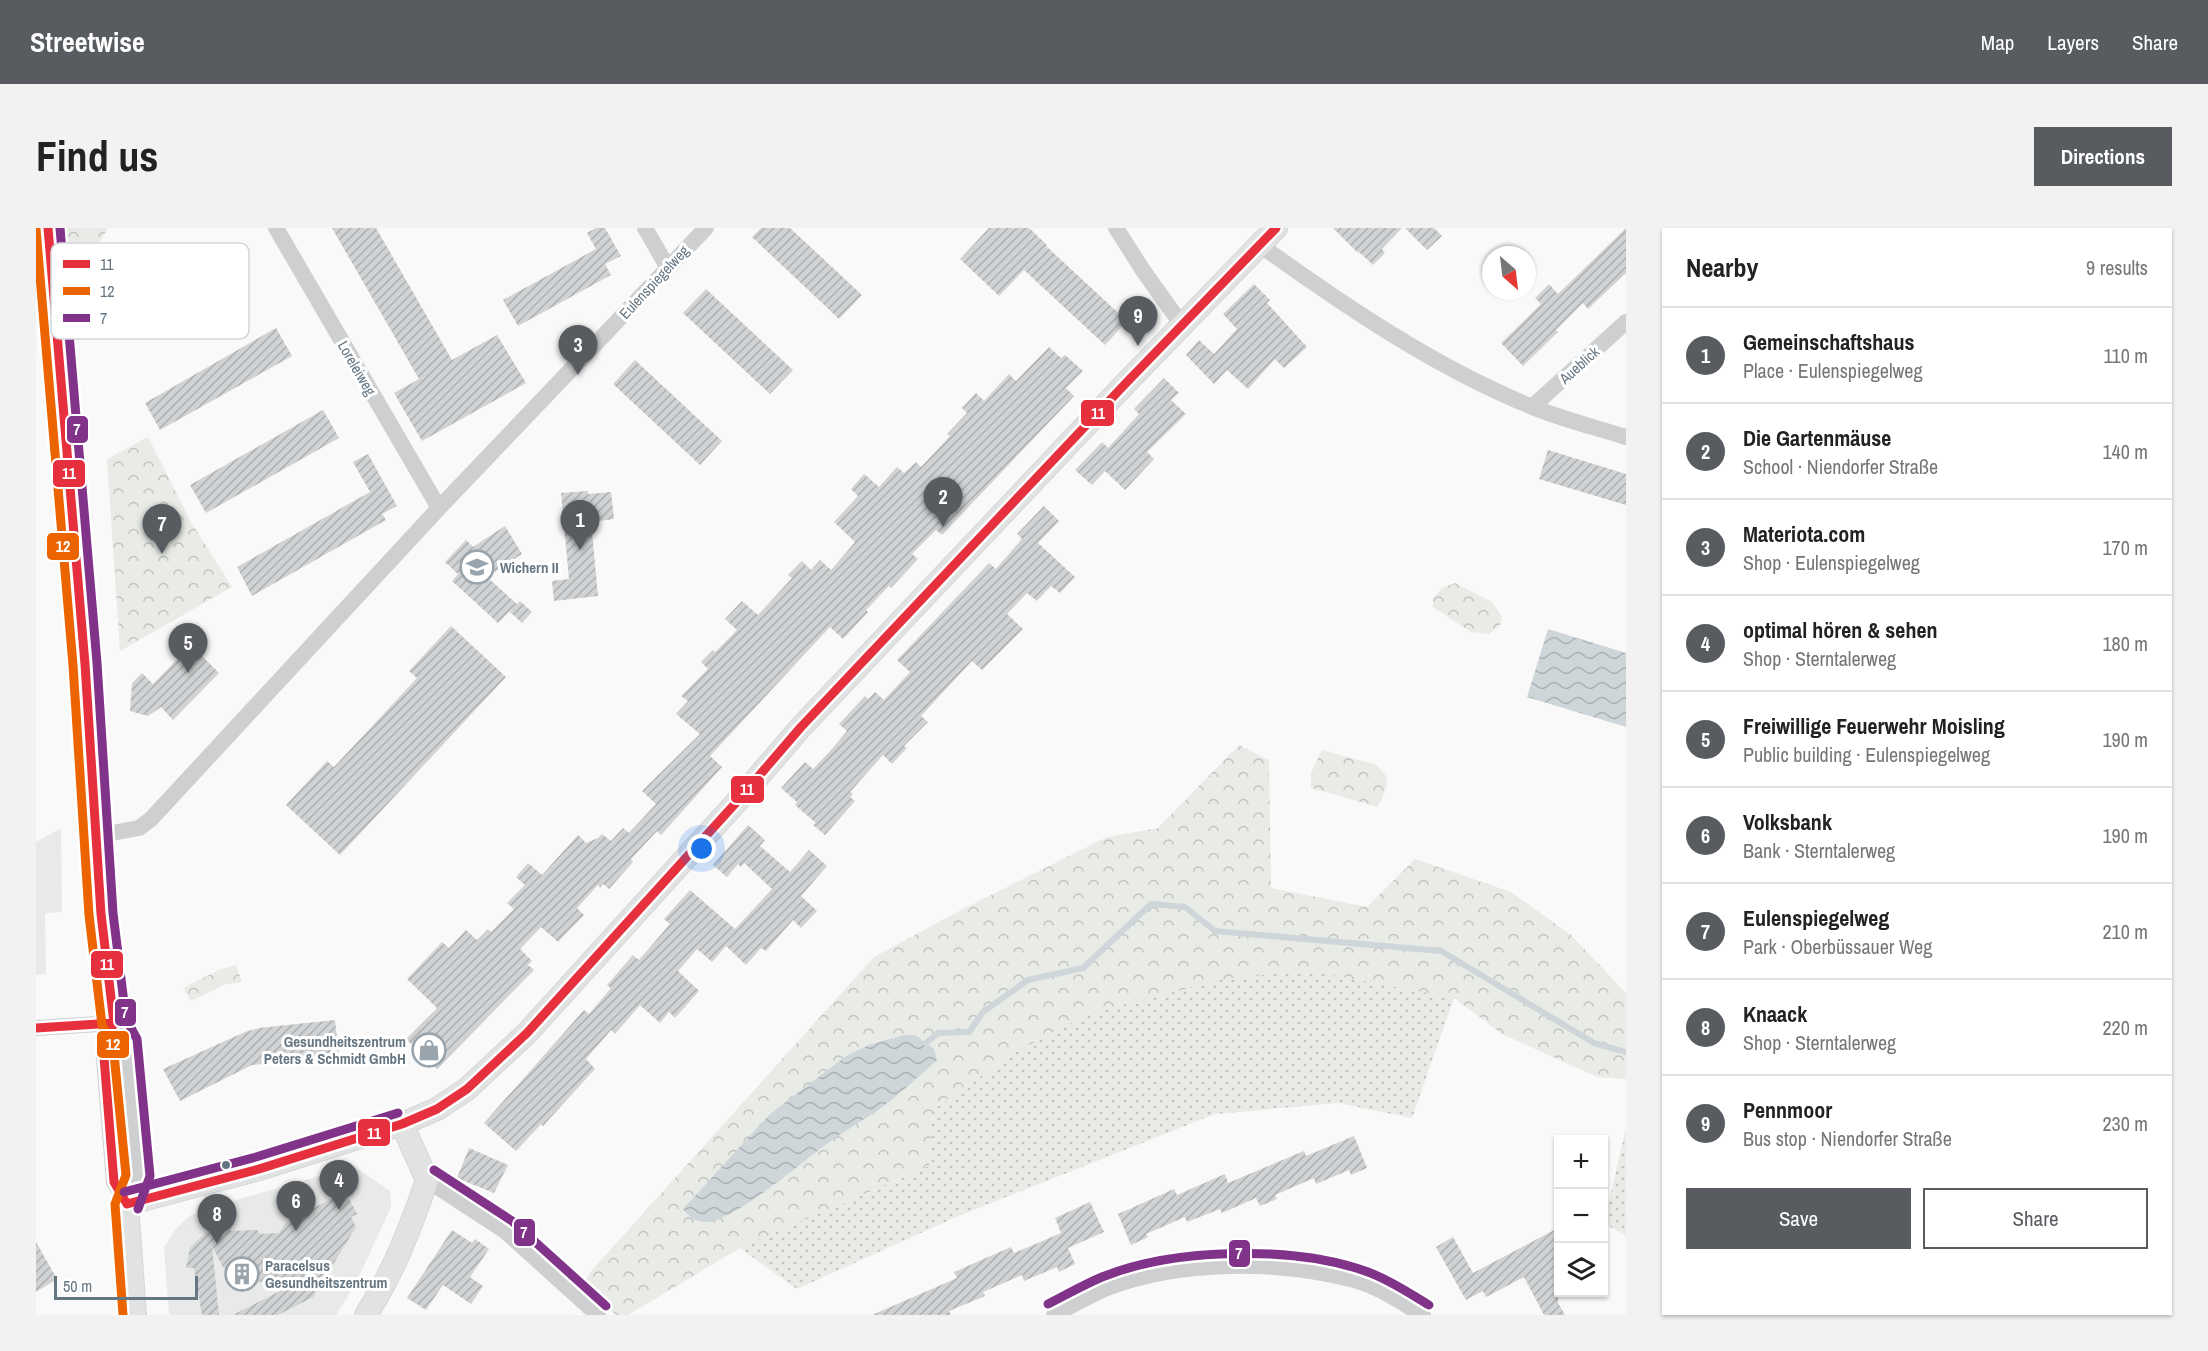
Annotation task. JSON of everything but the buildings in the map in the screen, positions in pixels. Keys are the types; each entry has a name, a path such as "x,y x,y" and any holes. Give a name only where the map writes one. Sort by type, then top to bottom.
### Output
{"main road":[{"path":"135,1315 127,1204 259,1169 402,1124 437,1109 467,1089 527,1033 733,806 801,727 1276,228"},
{"path":"366,1315 379,1295 409,1232 427,1180 402,1124"}],"street":[{"path":"48,228 51,252"},
{"name":"Loreleiweg","path":"276,228 439,508"},
{"path":"645,228 668,268"},
{"name":"Eulenspiegelweg","path":"96,836 139,828 151,819 439,508 706,228"},
{"path":"1116,228 1182,325"},
{"path":"1260,245 1333,297 1405,343 1493,390 1532,407 1626,437"},
{"name":"Aueblick","path":"1532,407 1626,322"},
{"path":"58,339 79,588 101,914 114,1023 125,1040 138,1178 127,1204"},
{"path":"36,1028 114,1023"},
{"path":"114,1023 103,1045 114,1182 127,1204"},
{"path":"427,1180 504,1231 598,1315"},
{"path":"1054,1315 1107,1288 1174,1269 1275,1266 1355,1280 1423,1315"}],"shaded area":[{"path":"61,828 62,912 45,913 46,974 36,975 36,842"},
{"path":"354,1166 390,1191 391,1207 356,1283 336,1315 169,1315 164,1248 175,1230 189,1216"}],"green space":[{"path":"49,228 108,228 99,243 51,243 51,285 36,294 36,238"},
{"path":"148,437 191,522 232,587 120,651 107,459"},
{"path":"1455,583 1492,602 1502,617 1500,625 1489,634 1471,632 1433,607 1433,598 1442,588"},
{"path":"1239,745 1269,760 1271,888 1367,907 1415,859 1511,892 1571,935 1626,993 1626,1079 1597,1077 1502,1034 1454,998 1091,1013 1016,1052 933,1110 929,1166 740,1248 628,1315 616,1315 583,1284 593,1269 874,957 963,909 1107,837 1158,828"},
{"path":"1322,750 1377,765 1386,776 1387,786 1378,807 1311,788 1311,773"},
{"path":"236,965 242,982 226,984 191,1001 183,988 221,969"},
{"path":"1311,971 1454,998 1412,1118 1338,1103 1215,1114 956,1217 797,1289 740,1248 929,1166 933,1110 1016,1052 1091,1013 1229,978"},
{"path":"1626,1128 1626,1236 1608,1225 1608,1206"}],"water":[{"path":"1548,629 1626,653 1626,727 1527,697"},
{"path":"904,1035 915,1035 934,1049 937,1060 893,1098 733,1212 718,1219 702,1222 683,1209 769,1115 846,1056 869,1045"}],"waterway":[{"path":"926,1043 938,1033 969,1032 983,1012 1028,980 1083,968 1151,904 1185,907 1215,931 1441,951 1594,1043 1626,1052"}],"transit line":[{"name":"11","path":"48,228 51,263"},
{"name":"7","path":"60,228 61,243"},
{"name":"11","path":"127,1204 259,1169 402,1124 437,1109 467,1089 527,1033 733,806 801,727 1276,228"},
{"name":"12","path":"36,229 73,665 89,915 102,1025 113,1044 126,1175 115,1204 123,1315"},
{"name":"11","path":"57,339 85,664 101,914 114,1023 103,1045 114,1182 127,1204"},
{"name":"7","path":"69,339 97,663 113,913 126,1019 137,1039 150,1176 138,1209"},
{"name":"11","path":"36,1028 114,1023"},
{"name":"7","path":"124,1192 256,1157 398,1113"},
{"name":"7","path":"434,1170 512,1221 606,1306"},
{"name":"7","path":"1048,1304 1095,1280 1131,1267 1199,1256 1271,1254 1339,1263 1368,1272 1429,1305"}],"place":[{"name":"Pennmoor","path":"1138,346"},
{"name":"Materiota.com","path":"578,375"},
{"name":"Die Gartenmäuse","path":"943,527"},
{"name":"Gemeinschaftshaus","path":"580,550"},
{"name":"Eulenspiegelweg","path":"162,554"},
{"name":"Wichern II","path":"477,567"},
{"name":"Freiwillige Feuerwehr Moisling","path":"188,673"},
{"name":"Gesundheitszentrum Peters & Schmidt GmbH","path":"429,1050"},
{"name":"optimal hören & sehen","path":"339,1210"},
{"name":"Volksbank","path":"296,1231"},
{"name":"Knaack","path":"217,1244"},
{"name":"Paracelsus Gesundheitszentrum","path":"242,1274"}]}
